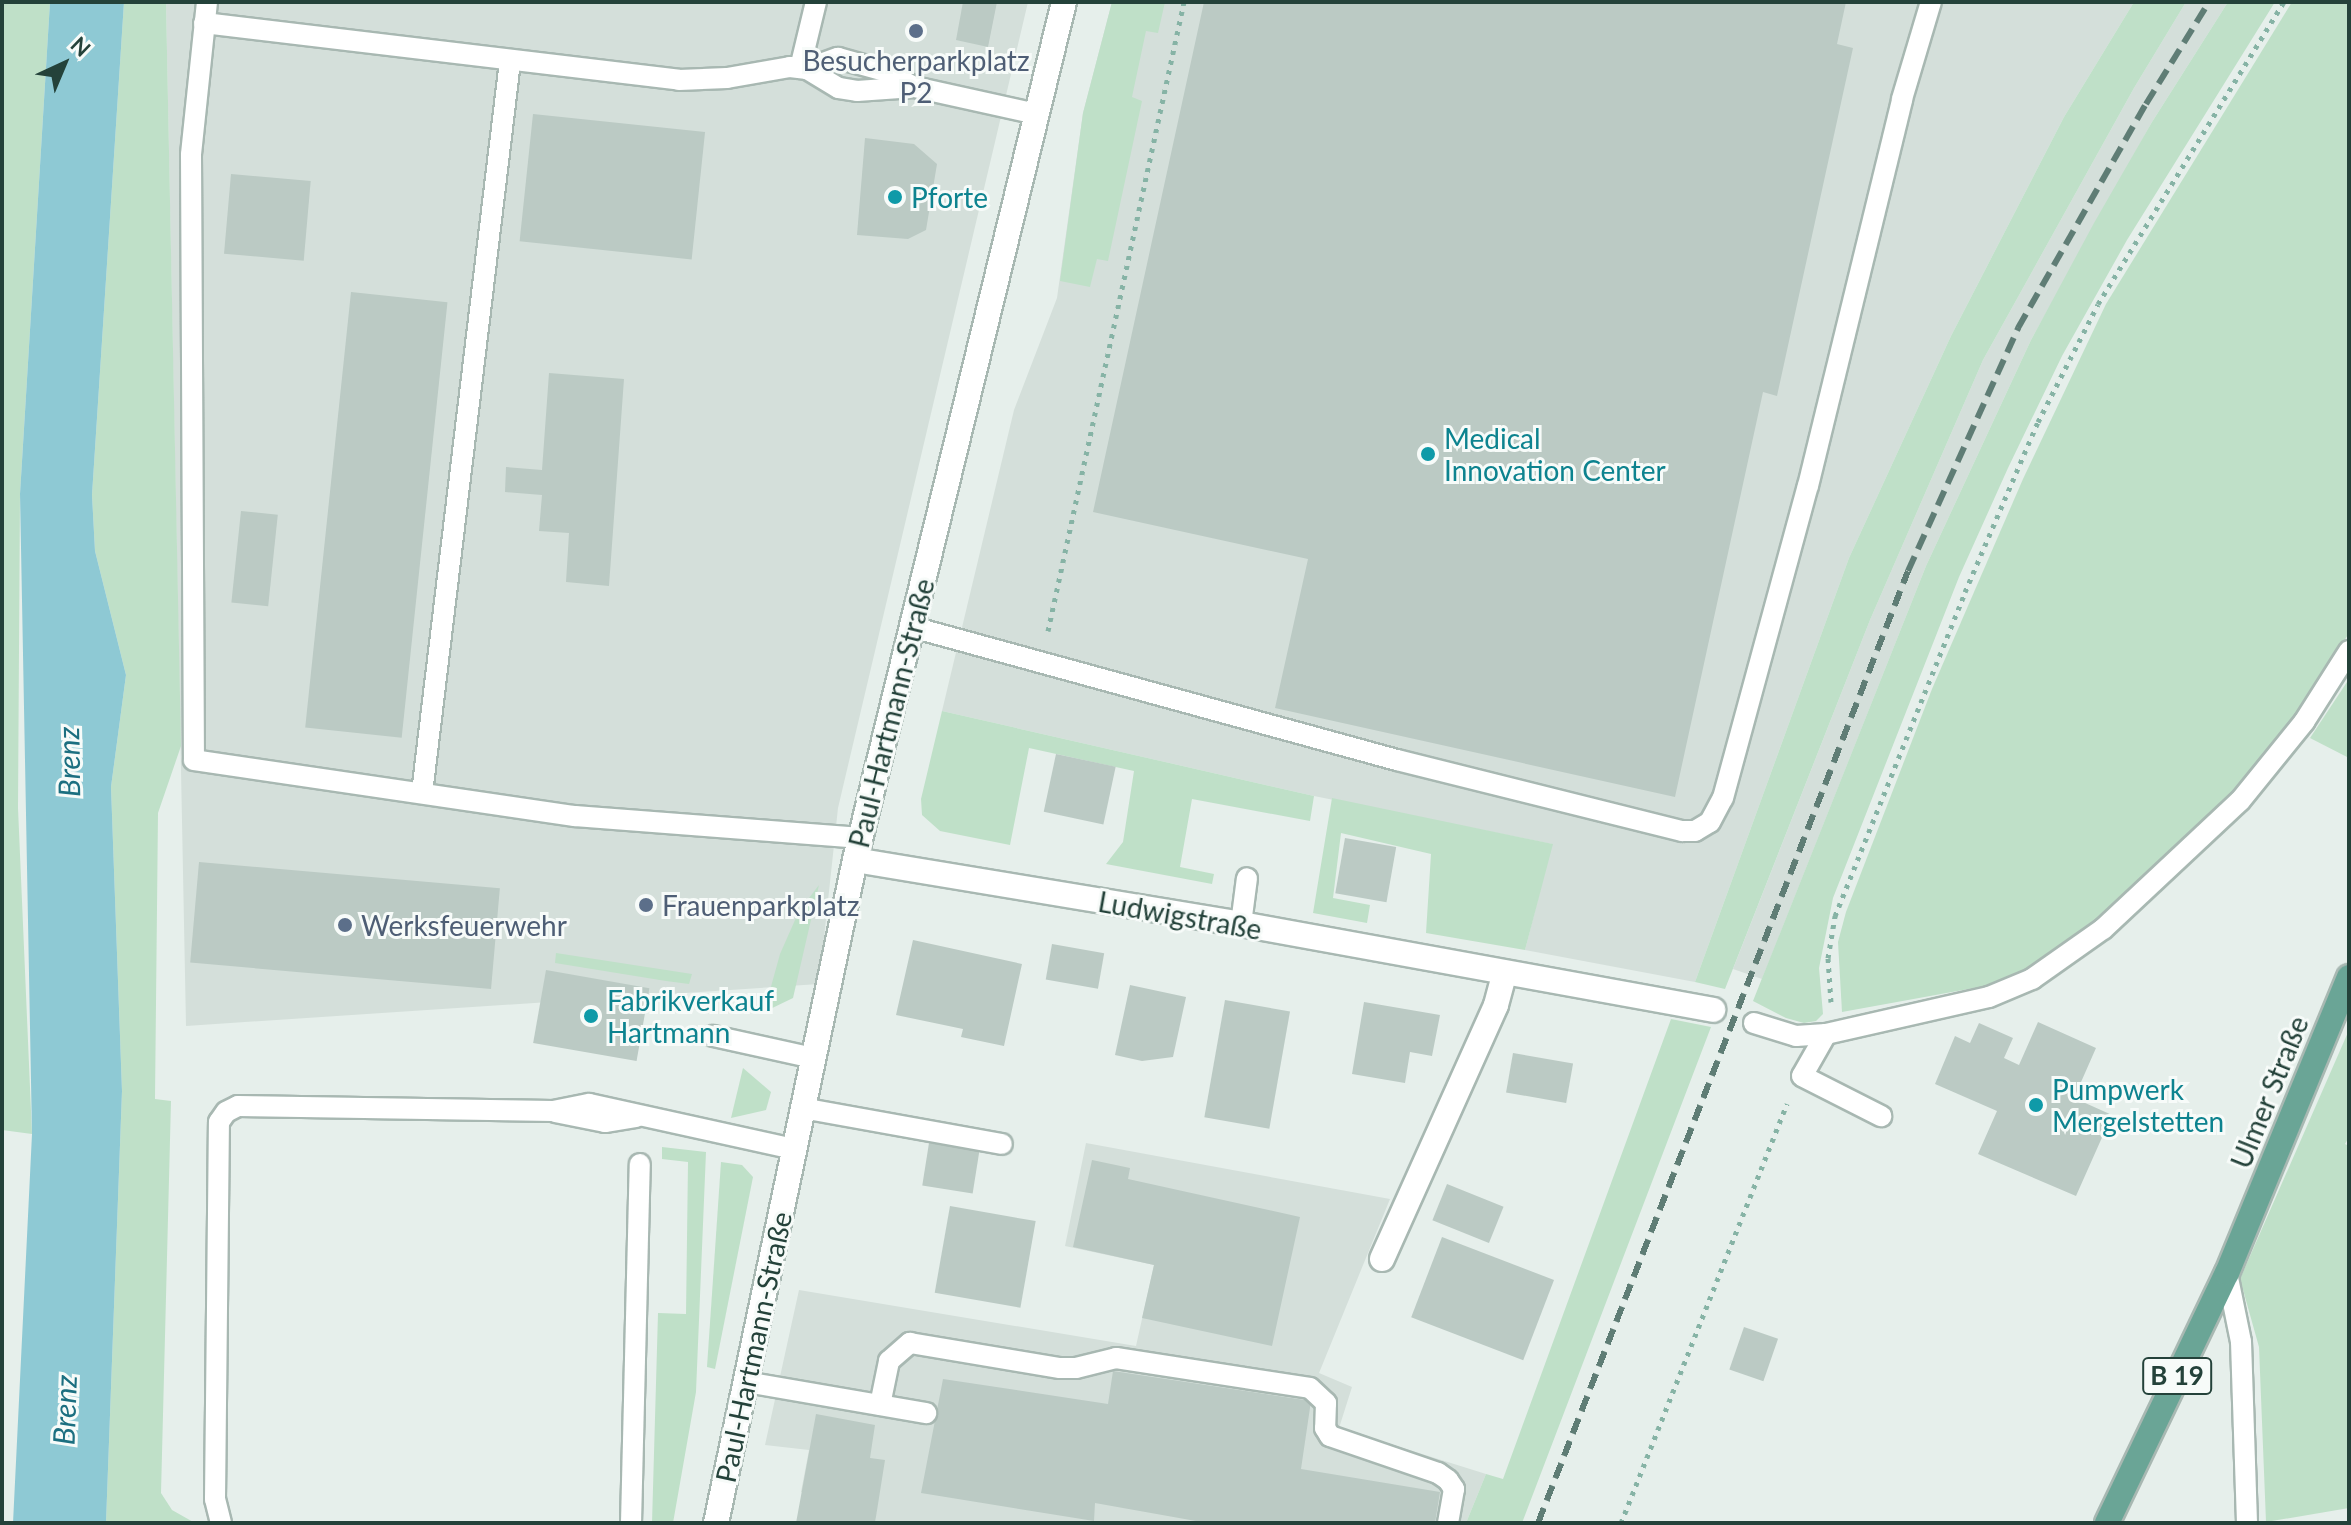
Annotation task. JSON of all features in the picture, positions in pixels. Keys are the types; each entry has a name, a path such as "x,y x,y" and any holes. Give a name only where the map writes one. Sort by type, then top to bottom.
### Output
{"main road":[{"name":"Paul-Hartmann-Straße","path":"716,1523 858,849 1064,2"},
{"name":"Ludwigstraße","path":"858,849 1504,975 1713,1010"},
{"path":"1382,1259 1496,1005 1504,975"},
{"name":"Ulmer Straße","path":"2227,1273 2349,977"},
{"name":"B 19","path":"2107,1523 2227,1273"}],"lane":[{"path":"803,68 816,2"},
{"path":"912,627 1397,760 1682,831 1695,831 1710,822 1723,798 1804,501 1902,99 1931,2"},
{"path":"858,849 575,816 194,760 191,155 205,12 510,62 679,80 727,78 773,67 803,68 838,58 885,71 914,87"},
{"path":"422,793 510,62"},
{"path":"803,68 839,88 857,91 914,87 1037,114"},
{"path":"1754,1023 1796,1036 1826,1034 1989,997 2032,979 2070,954 2240,801 2304,722 2349,651"},
{"path":"1241,924 1247,878"},
{"path":"1826,1034 1802,1076 1881,1116"},
{"path":"713,1036 813,1058"},
{"path":"221,1523 215,1499 219,1122 226,1112 238,1106 553,1111 589,1104 620,1109 637,1117 794,1149"},
{"path":"802,1108 1002,1144"},
{"path":"631,1523 640,1164"},
{"path":"2227,1273 2241,1342 2247,1523"},
{"path":"880,1405 889,1361 910,1343 1060,1368 1076,1368 1116,1358 1310,1388 1326,1403 1325,1428 1330,1436 1448,1480 1454,1489 1448,1523"},
{"path":"746,1382 926,1413"}],"path":[{"path":"1042,662 1184,2"},
{"path":"1826,1034 1831,1012 1828,950 1835,916 1965,592 2038,422 2098,304 2284,2"},
{"path":"1621,1523 1766,1152 1802,1076"}],"shaded area":[{"path":"166,2 1028,2 838,808 819,984 186,1026"},
{"path":"1112,2 2134,2 2064,117 1951,336 1849,558 1695,982 1525,950 1552,844 1314,796 942,711 1014,410 1057,298 1083,113"},
{"path":"2186,2 2228,2 2152,122 2031,340 1926,566 1762,979 1733,969 1870,620 1983,360 2134,88"},
{"path":"1086,1143 1390,1199 1319,1373 1352,1387 1339,1428 1486,1474 1466,1523 875,1523 877,1505 801,1492 809,1450 765,1445 799,1290 1136,1346 1154,1265 1065,1246"}],"green space":[{"path":"2,2 50,2 20,494 18,808 32,1134 2,1130"},
{"path":"124,2 166,2 181,746 158,813 155,1099 171,1101 161,1493 172,1510 195,1523 106,1523 122,1091 111,787 126,675 95,551 92,495"},
{"path":"1112,2 1165,2 1158,33 1146,31 1132,97 1142,101 1108,261 1097,259 1090,287 1060,281 1083,113"},
{"path":"2134,2 2186,2 2134,88 1983,360 1870,620 1725,989 1695,982 1849,558 1951,336 2064,117"},
{"path":"2228,2 2275,2 2127,240 2062,356 2008,468 1959,577 1833,898 1819,968 1823,1014 1816,1021 1804,1023 1786,1018 1753,1001 1926,566 2031,340 2152,122"},
{"path":"2292,2 2349,2 2349,633 2299,714 2230,798 2202,828 2074,941 2019,973 1985,986 1842,1012 1838,942 1846,912 1932,689 2023,479 2106,304"},
{"path":"2349,679 2349,758 2310,738"},
{"path":"942,711 1314,796 1310,821 1192,799 1180,867 1214,874 1212,884 1106,864 1123,842 1134,771 1029,748 1010,845 940,831 922,815 921,799"},
{"path":"1332,798 1553,844 1525,950 1426,933 1431,854 1341,833 1333,898 1370,905 1367,923 1313,913"},
{"path":"819,885 793,998 764,1012 780,954 799,911"},
{"path":"556,953 692,974 689,984 666,981 555,963"},
{"path":"1671,1019 1711,1027 1522,1523 1466,1523 1486,1474 1503,1479"},
{"path":"2349,1030 2349,1137 2345,1144 2349,1146 2349,1508 2266,1522 2259,1347 2240,1279"},
{"path":"743,1068 771,1092 766,1110 731,1118"},
{"path":"662,1147 706,1152 696,1392 673,1523 652,1523 658,1313 686,1314 688,1162 662,1159"},
{"path":"721,1162 742,1165 753,1177 715,1369 707,1367"}],"water":[{"name":"Brenz","path":"50,2 124,2 92,495 95,551 126,675 111,787 122,1091 106,1523 13,1523 32,1134 20,494"}],"building":[{"path":"963,2 997,2 988,47 956,40"},
{"name":"Medical Innovation Center","path":"1204,2 1846,2 1837,44 1853,48 1777,396 1763,392 1675,797 1275,708 1308,559 1093,512"},
{"path":"533,114 705,132 692,259 520,241"},
{"name":"Pforte","path":"865,138 914,144 937,164 926,230 908,239 857,235"},
{"path":"231,174 311,181 304,261 224,254"},
{"path":"351,292 447,302 402,738 305,728"},
{"path":"549,373 624,379 609,586 566,582 569,533 539,531 542,495 505,492 506,467 542,470"},
{"path":"241,511 278,515 268,606 231,602"},
{"path":"1056,754 1116,767 1103,824 1044,812"},
{"path":"1345,838 1396,847 1386,902 1335,893"},
{"name":"Werksfeuerwehr","path":"199,862 500,888 491,989 190,963"},
{"path":"913,940 1022,964 1004,1046 961,1037 963,1029 896,1015"},
{"path":"1052,944 1104,953 1098,989 1046,979"},
{"name":"Fabrikverkauf Hartmann","path":"546,970 649,988 637,1061 533,1043"},
{"path":"1130,985 1186,997 1173,1057 1142,1061 1115,1055"},
{"path":"1225,1000 1290,1011 1269,1129 1204,1117"},
{"path":"1364,1002 1440,1015 1432,1056 1410,1052 1405,1083 1352,1074"},
{"name":"Pumpwerk Mergelstetten","path":"2038,1022 2096,1048 2074,1098 2112,1115 2076,1196 1978,1154 1997,1111 1935,1084 1955,1036 1970,1043 1979,1023 2013,1038 2004,1058 2019,1065"},
{"path":"1513,1053 1573,1064 1566,1103 1506,1092"},
{"path":"929,1143 979,1151 973,1193 922,1185"},
{"path":"1092,1160 1130,1168 1128,1179 1300,1217 1272,1346 1142,1318 1154,1265 1073,1247"},
{"path":"1447,1184 1504,1207 1489,1243 1432,1220"},
{"path":"950,1206 1036,1221 1020,1308 935,1293"},
{"path":"1442,1237 1554,1280 1523,1360 1411,1317"},
{"path":"1744,1327 1778,1339 1763,1381 1729,1370"},
{"path":"1113,1371 1311,1401 1301,1469 1440,1492 1435,1523 1207,1523 1095,1503 1094,1521 921,1493 943,1379 1108,1404"},
{"path":"816,1414 875,1425 870,1458 885,1460 875,1523 796,1523"}],"railway":[{"path":"1538,1523 1908,571 2018,328 2146,104 2209,2"}],"place":[{"name":"Besucherparkplatz P2","path":"916,31"},
{"name":"Pforte","path":"895,197"},
{"name":"Medical Innovation Center","path":"1428,454"},
{"name":"Frauenparkplatz","path":"646,905"},
{"name":"Werksfeuerwehr","path":"345,925"},
{"name":"Fabrikverkauf Hartmann","path":"591,1016"},
{"name":"Pumpwerk Mergelstetten","path":"2036,1105"}]}
